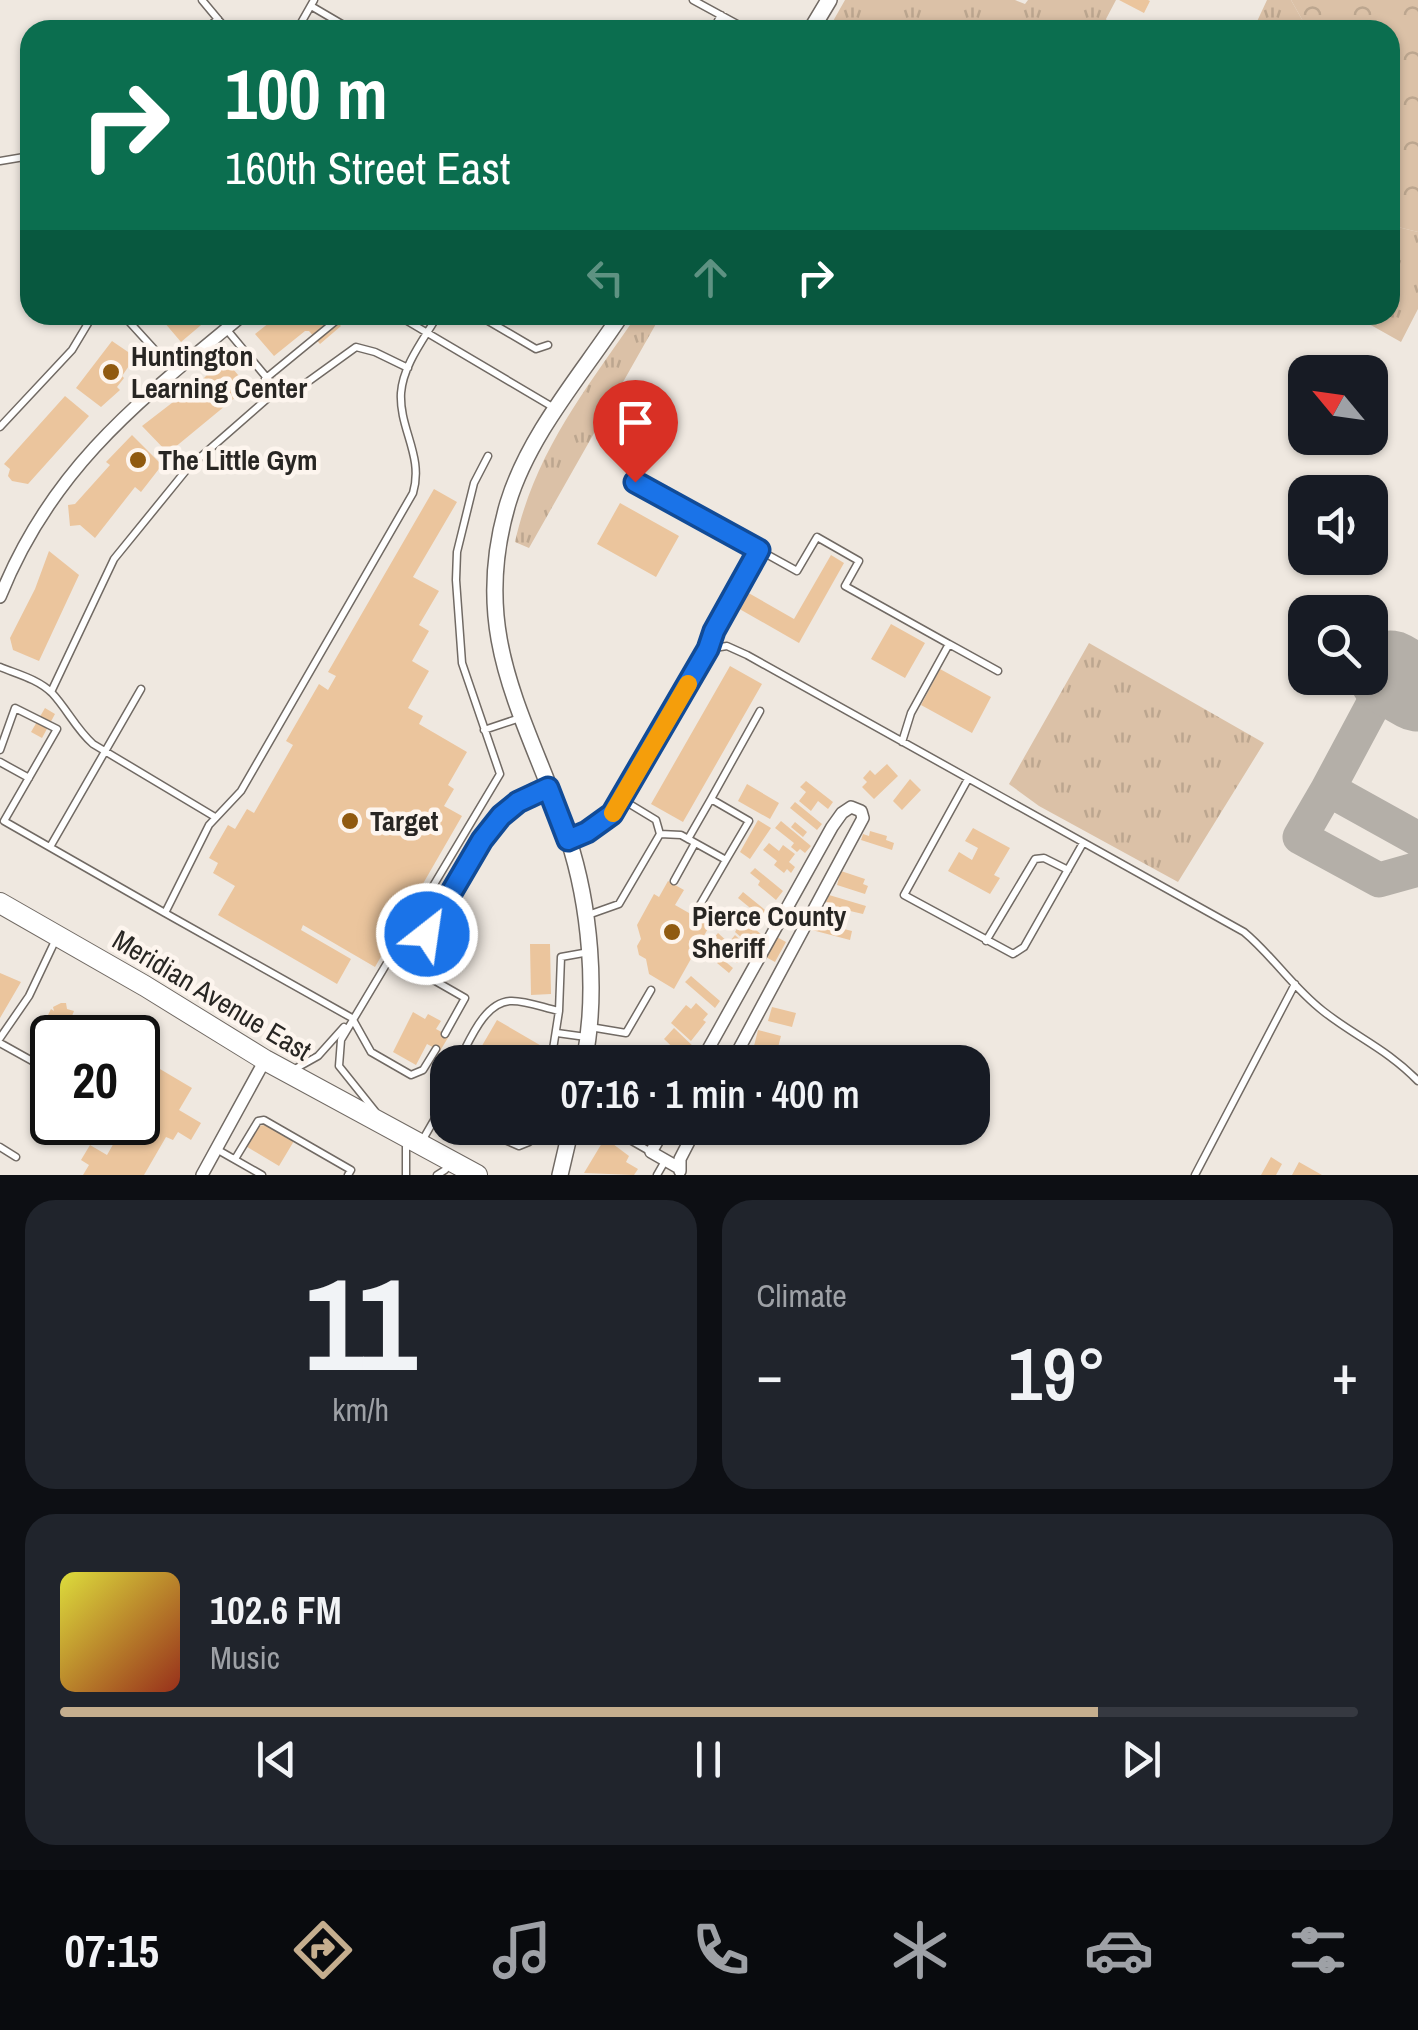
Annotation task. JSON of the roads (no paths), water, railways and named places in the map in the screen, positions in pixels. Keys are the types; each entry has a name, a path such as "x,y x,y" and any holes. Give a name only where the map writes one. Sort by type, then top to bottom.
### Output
{"main road":[{"name":"Meridian Avenue East","path":"0,903 408,1141 478,1175"},
{"name":"Meridian Avenue East","path":"408,1141 445,1173"}],"street":[{"path":"0,597 5,572 84,456 231,325"},
{"path":"587,1045 589,952 584,916 568,840 504,671 498,641 495,574 504,518 517,477 614,325"},
{"path":"568,840 600,824 622,800 708,649"},
{"path":"711,1045 832,826 842,813 852,808 861,811 863,818 741,1045"},
{"path":"747,980 770,992"},
{"path":"202,1175 273,1064"},
{"path":"560,1175 567,1145"},
{"path":"655,1145 651,1152 680,1171 690,1145"}],"lane":[{"path":"202,0 218,19"},
{"path":"693,0 729,20"},
{"path":"312,3 337,20"},
{"path":"720,20 722,16"},
{"path":"0,427 72,350 87,325"},
{"path":"132,325 175,372"},
{"path":"265,379 331,325"},
{"path":"414,325 558,410"},
{"path":"165,913 215,816 241,791 413,493 418,466 401,390 408,368 432,325"},
{"path":"495,325 536,349 548,346"},
{"path":"226,329 277,390"},
{"path":"51,692 105,574 188,468 277,390 302,386 356,347 408,368"},
{"path":"408,1141 339,1066 341,1040 500,774 462,663 456,580 457,552 474,483 488,456"},
{"path":"635,482 798,571 817,537 860,561 846,586 998,671"},
{"path":"759,550 708,649 727,646 746,655 1244,932 1322,1010 1395,1057 1418,1081"},
{"path":"902,742 911,713 949,644"},
{"path":"0,668 51,692 80,732 105,752 215,816"},
{"path":"50,848 141,689"},
{"path":"0,750 15,708 57,729 4,821 352,1018 371,1052 411,1075 424,1070 430,1060"},
{"path":"674,881 711,799 760,711"},
{"path":"484,730 520,718"},
{"path":"0,762 29,778"},
{"path":"968,778 904,895 1008,953 1024,947 1083,842"},
{"path":"408,966 482,840 518,802 548,788"},
{"path":"697,910 749,821 711,799"},
{"path":"584,916 619,904 660,834 656,820 622,800"},
{"path":"660,834 681,835 726,860"},
{"path":"986,940 1032,862 1044,858 1068,870"},
{"path":"30,1058 0,1040 29,996 57,936"},
{"path":"555,1045 562,957 589,952"},
{"path":"390,955 465,998 445,1034"},
{"path":"1195,1175 1295,984"},
{"path":"557,1033 626,1033 651,990"},
{"path":"468,1045 485,1016 506,1001 559,1011"},
{"path":"273,1064 300,1068 318,1056 352,1018"},
{"path":"406,1175 408,1141 430,1117"},
{"path":"235,1160 253,1126 264,1120 352,1170 348,1175"},
{"path":"639,1145 651,1152"},
{"path":"0,1148 16,1157"},
{"path":"216,1149 262,1175"},
{"path":"657,1175 666,1160"}],"place":[{"name":"Huntington Learning Center","path":"111,372"},
{"name":"The Little Gym","path":"138,460"},
{"name":"Target","path":"350,821"},
{"name":"Pierce County Sheriff","path":"672,932"}]}
